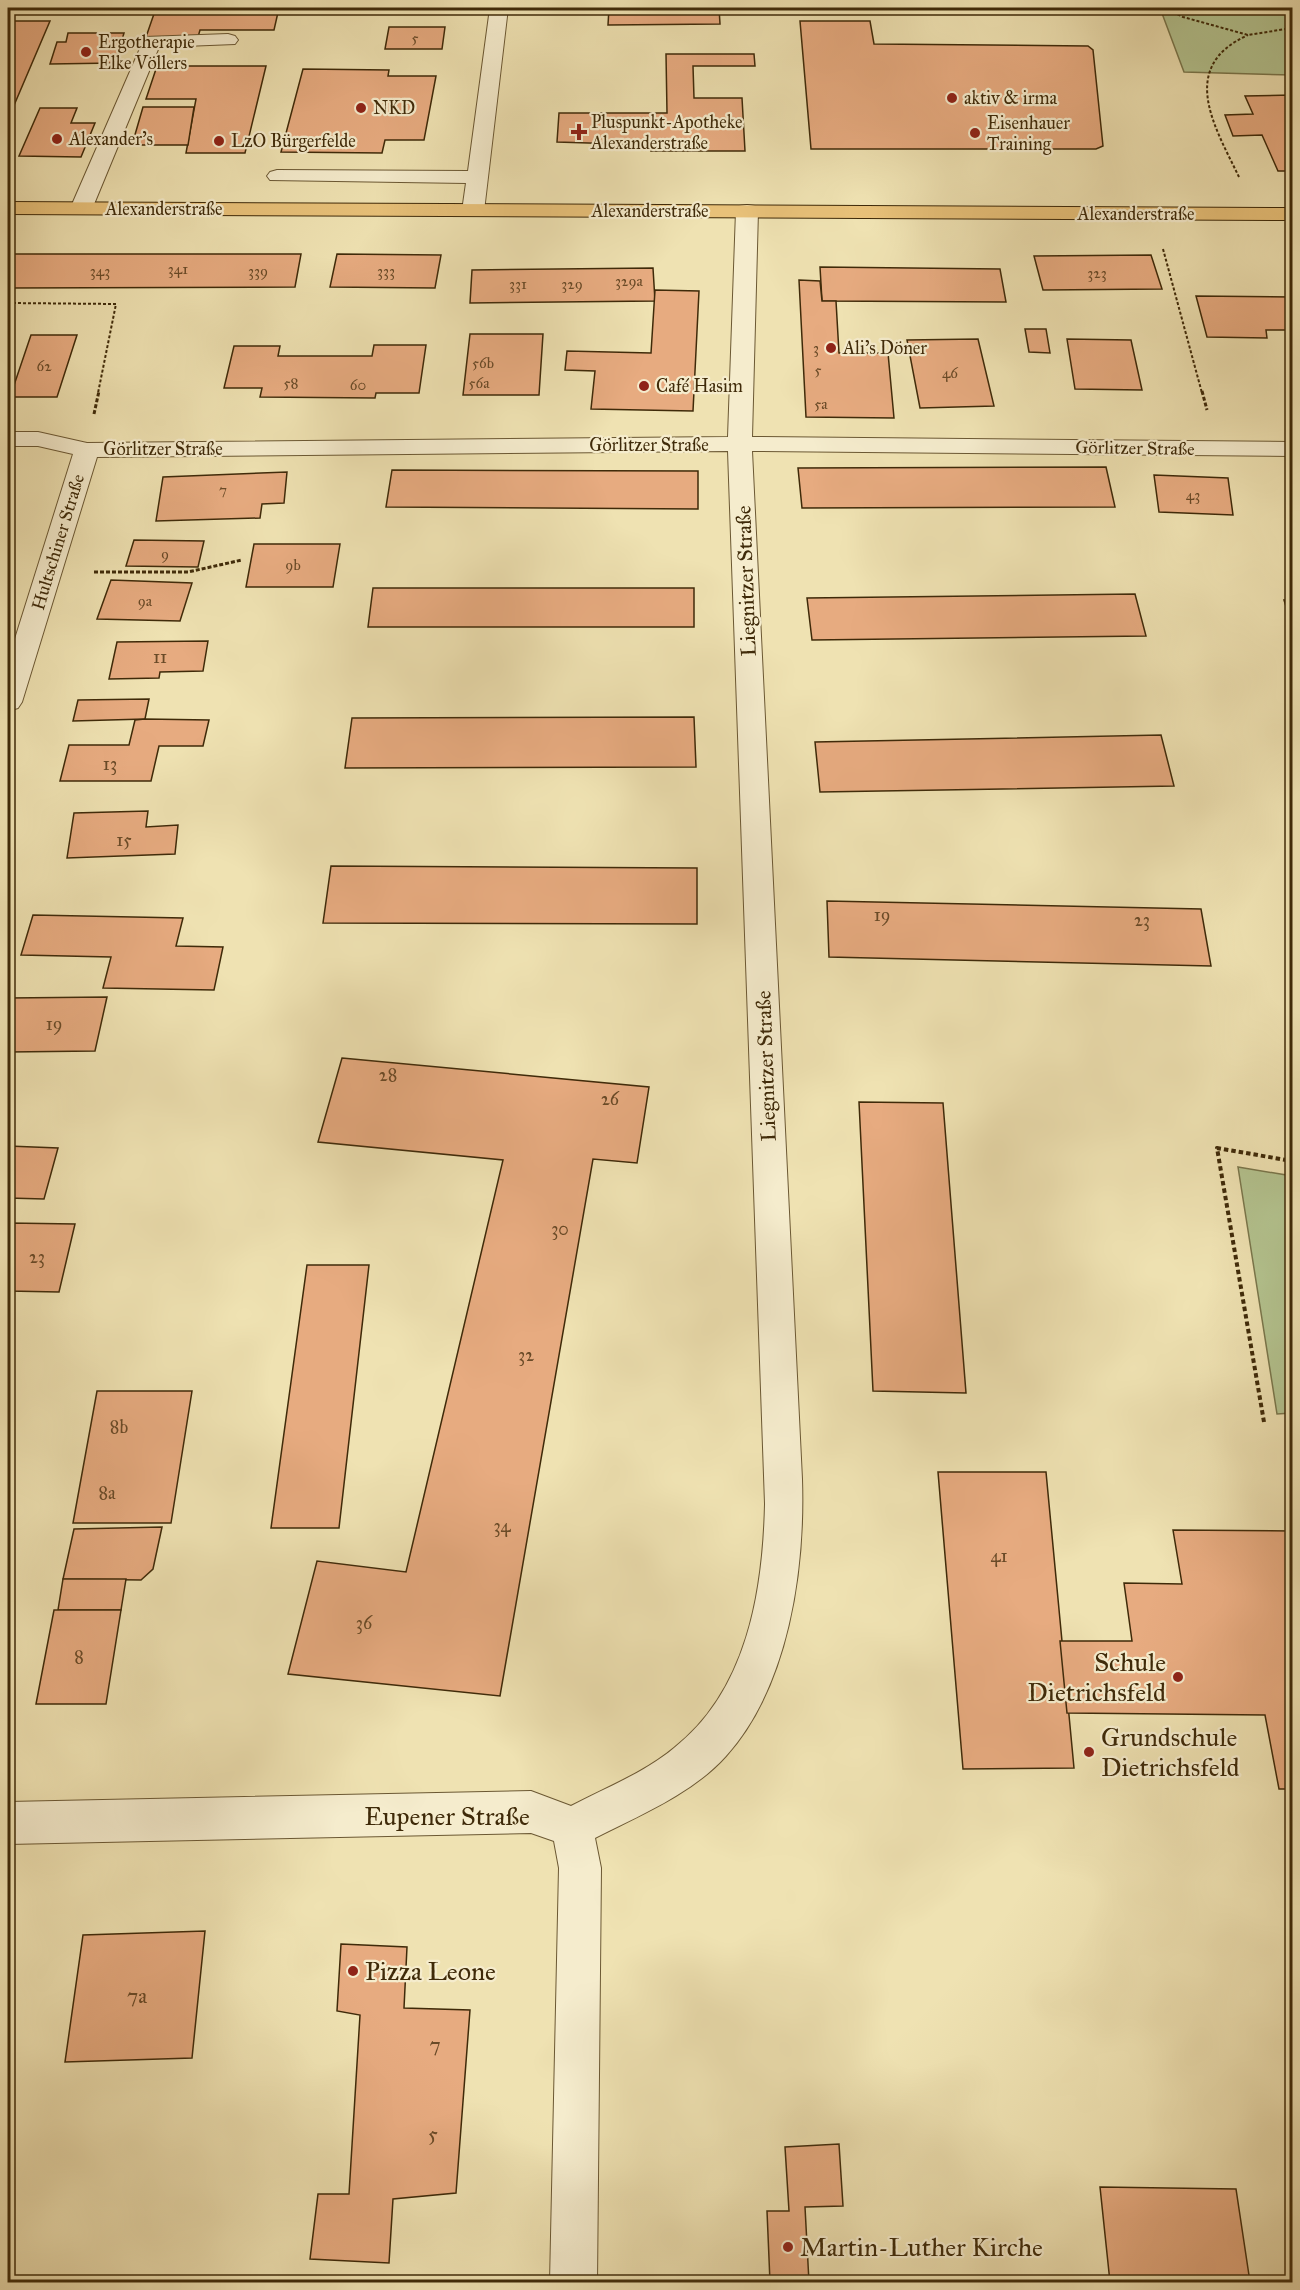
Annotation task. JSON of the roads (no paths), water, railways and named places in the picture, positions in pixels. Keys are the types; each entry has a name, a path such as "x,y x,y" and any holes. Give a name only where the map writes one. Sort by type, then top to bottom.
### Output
{"main road":[{"name":"Alexanderstraße","path":"8,208 1293,214"}],"street":[{"path":"472,211 499,8"},
{"path":"81,209 152,41 228,40"},
{"path":"277,176 477,177"},
{"name":"Liegnitzer Straße","path":"572,1827 645,1790 690,1762 724,1727 743,1701 754,1672 771,1615 779,1576 783,1527 781,1429 740,444 747,211"},
{"name":"Görlitzer Straße","path":"8,439 38,439 87,450 740,444 1293,449"},
{"name":"Hultschiner Straße","path":"10,685 49,573 87,450"},
{"name":"Eupener Straße","path":"8,1823 531,1812 572,1827"},
{"path":"572,1827 580,1868 573,2283"}],"place":[{"name":"Ergotherapie Elke Völlers","path":"86,52"},
{"name":"aktiv & irma","path":"952,98"},
{"name":"NKD","path":"361,108"},
{"name":"Pluspunkt-Apotheke Alexanderstraße","path":"579,132"},
{"name":"Eisenhauer Training","path":"975,133"},
{"name":"Alexander's","path":"57,139"},
{"name":"LzO Bürgerfelde","path":"219,141"},
{"name":"Ali's Döner","path":"831,348"},
{"name":"Café Hasim","path":"644,386"},
{"name":"Schule Dietrichsfeld","path":"1178,1677"},
{"name":"Grundschule Dietrichsfeld","path":"1089,1752"},
{"name":"Pizza Leone","path":"353,1971"},
{"name":"Martin-Luther Kirche","path":"788,2247"}]}
